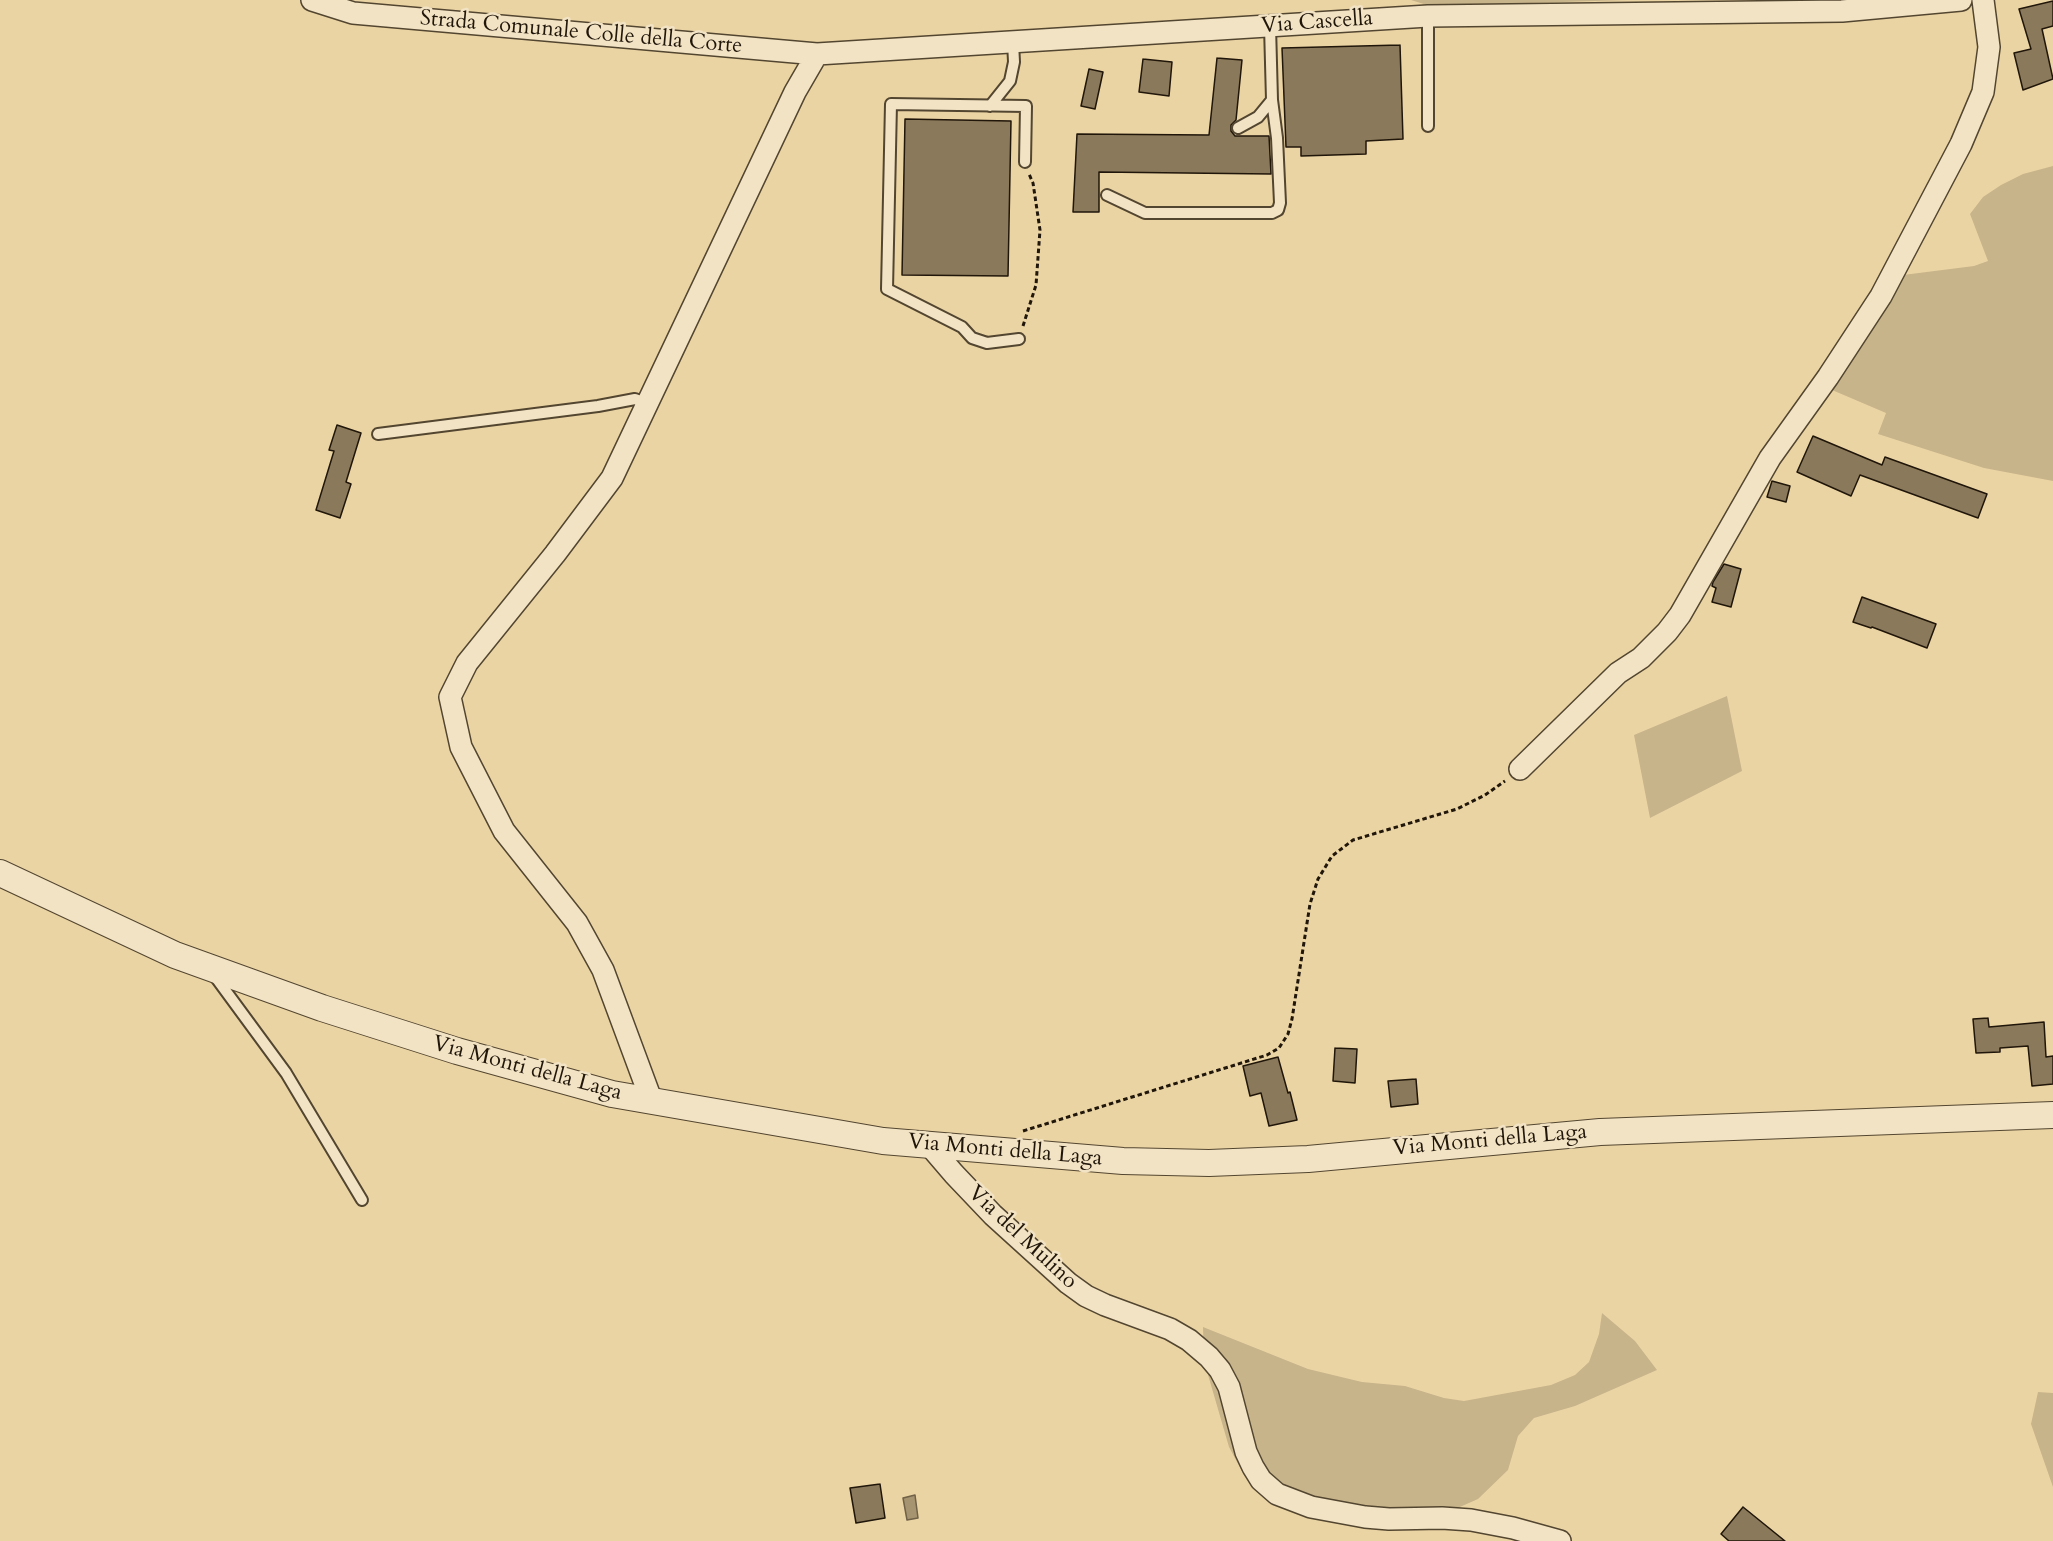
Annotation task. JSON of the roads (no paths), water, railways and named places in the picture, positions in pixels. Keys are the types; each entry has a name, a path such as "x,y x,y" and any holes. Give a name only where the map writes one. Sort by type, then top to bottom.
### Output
{"street":[{"name":"Strada Comunale Colle della Corte","path":"312,0 352,13 817,54"},
{"name":"Via Cascella","path":"817,54 1428,16 1842,11 1961,0"},
{"path":"1520,769 1618,673 1641,658 1680,615 1770,458 1828,377 1881,296 1946,173 1983,92 1989,47 1983,0"},
{"path":"652,1102 603,970 578,923 504,831 461,747 450,697 467,663 555,554 612,478 795,93 817,54"},
{"name":"Via Monti della Laga","path":"0,873 175,955 322,1008 457,1050 597,1090 652,1102 862,1138 930,1146 1132,1161 1240,1163 1600,1132 2053,1115"},
{"name":"Via del Mulino","path":"930,1146 993,1215 1073,1287 1105,1305 1170,1329 1189,1340 1209,1357 1220,1370 1229,1387 1253,1467 1261,1480 1273,1491 1311,1507 1354,1515 1389,1520 1442,1518 1471,1520 1522,1530 1560,1541"}],"lane":[{"path":"1428,16 1428,126"},
{"path":"1107,195 1145,213 1272,213 1278,210 1280,203 1277,138 1272,100 1270,26"},
{"path":"990,106 1010,81 1014,63 1013,42"},
{"path":"1238,128 1258,117 1272,100"},
{"path":"1019,339 987,343 972,338 962,327 887,289 891,104 1026,106 1025,162"},
{"path":"378,434 598,406 635,399 649,404"},
{"path":"207,967 286,1073 362,1200"}]}
